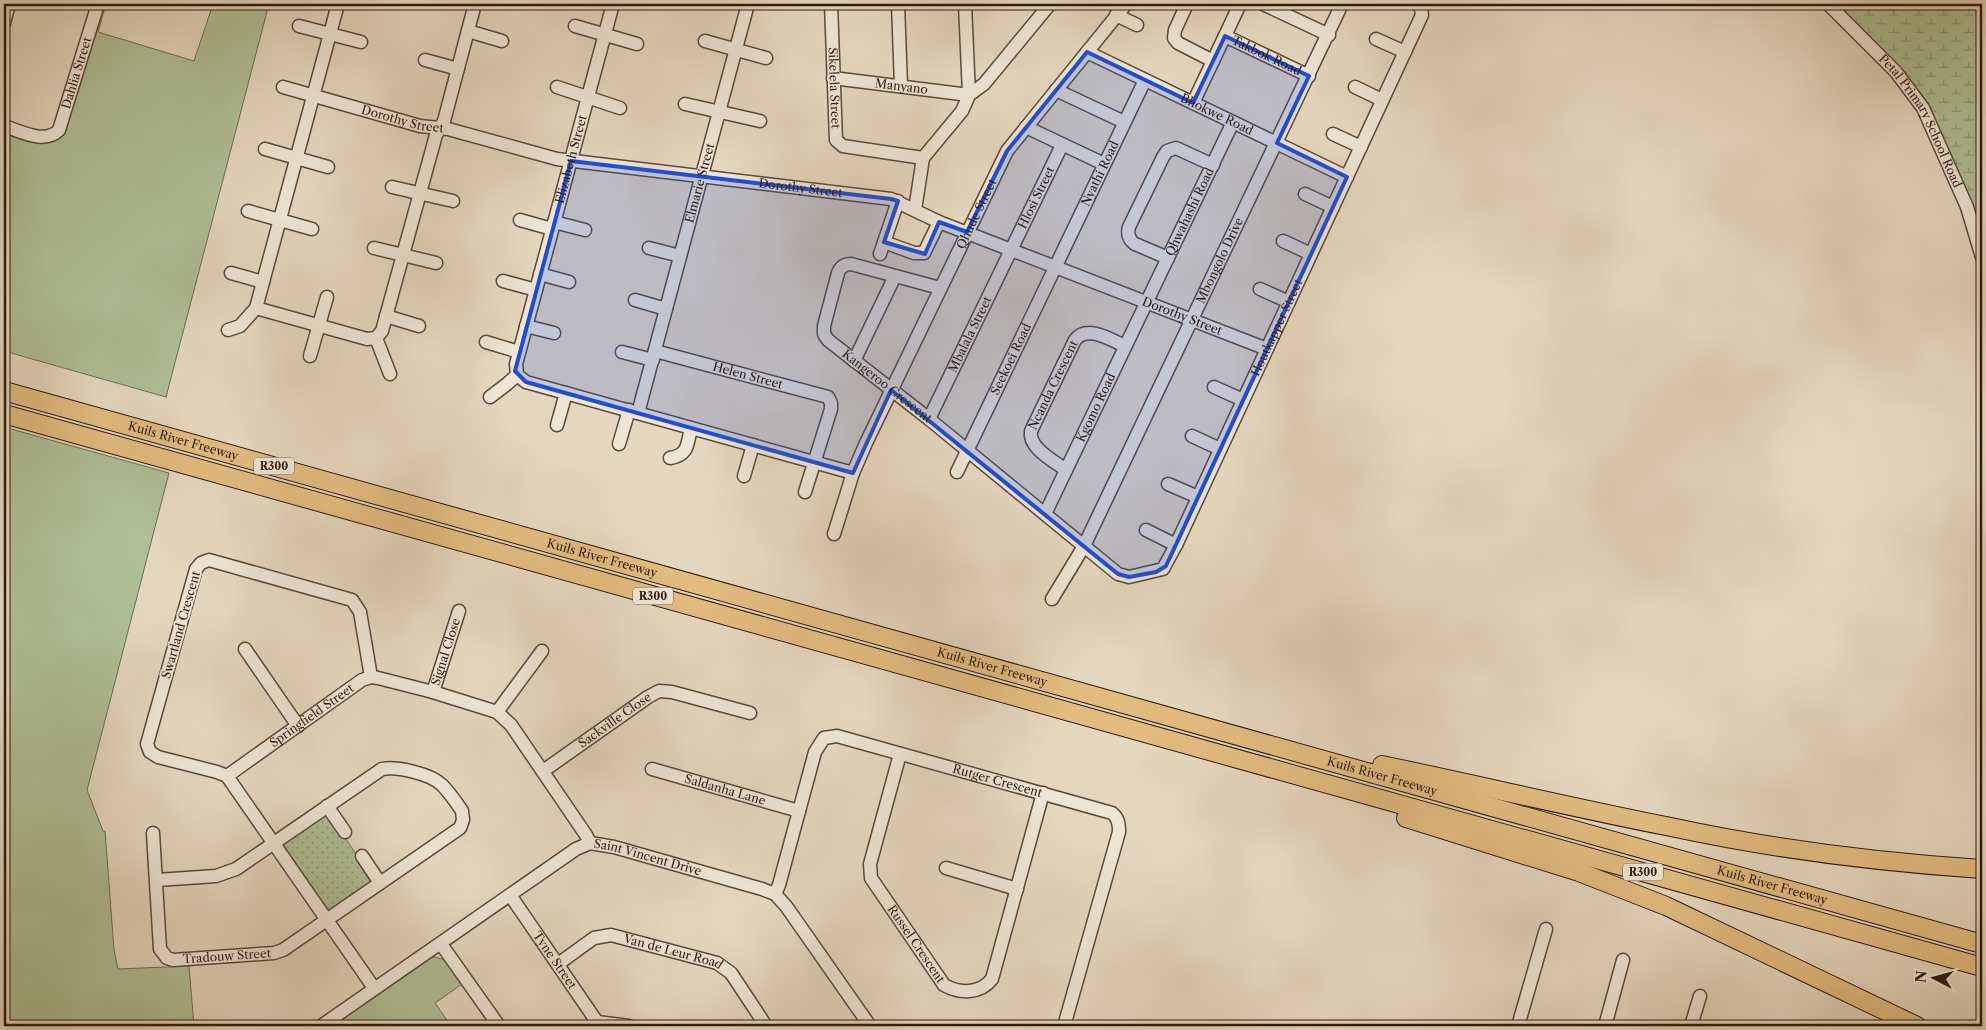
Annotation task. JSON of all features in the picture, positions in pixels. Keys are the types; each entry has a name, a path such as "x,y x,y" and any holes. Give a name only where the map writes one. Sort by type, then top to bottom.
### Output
{"highway":[{"name":"Kuils River Freeway","path":"4,391 1982,944"},
{"name":"Kuils River Freeway","path":"4,414 1982,967"},
{"path":"1312,757 1374,764 1672,828 1779,846 1863,858 1982,868"},
{"path":"1303,778 1336,795 1356,802 1560,866 1624,889 1726,934 1917,1026"}],"street":[{"path":"4,23 9,4"},
{"name":"Dahlia Street","path":"4,126 40,137 49,137 56,134 61,127 98,4"},
{"path":"228,330 240,326 256,308 338,4"},
{"name":"Elizabeth Street","path":"516,375 515,368 519,352 613,4"},
{"name":"Elmarie Street","path":"619,444 634,412 654,355 748,4"},
{"name":"Sikelela Street","path":"831,4 835,138 838,143 846,147 923,158"},
{"path":"898,4 901,86"},
{"path":"915,210 923,158 962,111 969,95 965,4"},
{"path":"969,95 984,84 1050,4"},
{"name":"Qhude Street","path":"834,534 854,473 891,390 1003,158 1126,4"},
{"path":"1187,4 1175,30 1174,38 1178,43 1213,61"},
{"path":"1192,103 1240,4"},
{"path":"1262,4 1329,35"},
{"name":"Mbongolo Drive","path":"1052,599 1084,546 1329,35 1342,4"},
{"name":"Houtkapper Street","path":"1084,546 1118,574 1128,577 1163,569 1176,545 1422,15 1420,4"},
{"name":"Petal Primary School Road","path":"1828,4 1896,72 1923,108 1963,198 1982,257"},
{"path":"256,308 368,339 376,338 382,331 436,135 444,121 468,31 472,5"},
{"path":"1116,15 1137,25"},
{"path":"299,26 361,42"},
{"path":"575,26 637,44"},
{"path":"468,31 502,41"},
{"name":"Takbok Road","path":"1225,36 1309,76"},
{"path":"1376,39 1405,52"},
{"path":"705,41 766,58"},
{"name":"Bhokwe Road","path":"1087,52 1347,176"},
{"path":"425,60 458,69"},
{"name":"Manyano","path":"834,78 969,95"},
{"name":"Nyathi Road","path":"1055,267 1144,80"},
{"name":"Dorothy Street","path":"283,87 420,126 440,129 557,159 880,197 898,201 939,222 1267,349"},
{"name":"Elizabeth Street","path":"557,87 620,108"},
{"path":"1355,87 1382,100"},
{"path":"1056,90 1124,122"},
{"path":"685,104 760,121"},
{"name":"Qhwahashi Road","path":"1147,302 1233,122"},
{"path":"1026,128 1104,164"},
{"path":"1333,134 1361,147"},
{"name":"Hlosi Street","path":"1011,250 1062,145"},
{"path":"1168,258 1135,244 1130,240 1128,234 1129,227 1167,151 1176,148 1213,165"},
{"path":"265,150 328,167"},
{"path":"392,187 453,201"},
{"path":"1305,194 1333,207"},
{"path":"898,201 882,248 914,253 924,252 939,222"},
{"path":"248,211 312,229"},
{"path":"520,220 585,230"},
{"path":"1283,241 1311,254"},
{"path":"374,248 436,263"},
{"path":"649,248 680,256"},
{"name":"Mbalala Street","path":"929,419 1011,250"},
{"name":"Kangeroo Crescent","path":"940,288 852,264 843,266 839,271 824,326 824,334 828,340 929,419 1084,546"},
{"name":"Seekoei Road","path":"957,472 1055,267"},
{"path":"231,272 263,282"},
{"path":"540,274 569,282"},
{"path":"854,361 895,276"},
{"path":"503,281 536,290"},
{"path":"1260,289 1289,302"},
{"path":"310,356 327,297"},
{"path":"635,300 666,309"},
{"name":"Kgomo Road","path":"1045,514 1147,302"},
{"path":"386,316 419,326"},
{"path":"526,326 554,334"},
{"name":"Ncanda Crescent","path":"1066,470 1034,445 1030,435 1032,427 1079,335 1085,332 1092,332 1126,346"},
{"path":"376,338 390,374"},
{"path":"486,342 519,352"},
{"path":"622,352 654,355"},
{"name":"Helen Street","path":"654,355 825,395 831,403 831,410 815,462"},
{"path":"490,397 516,375 522,380 566,393 854,473"},
{"path":"1214,387 1243,400"},
{"path":"556,425 566,393"},
{"path":"670,458 684,453 691,428"},
{"path":"1192,436 1220,449"},
{"path":"744,476 753,445"},
{"path":"805,492 815,462"},
{"path":"1168,484 1198,497"},
{"path":"1146,530 1176,545"},
{"name":"Swartland Crescent","path":"226,776 158,757 153,755 148,749 148,739 193,579 201,563 209,560 352,600 360,612 371,677"},
{"name":"Signal Close","path":"433,692 459,611"},
{"path":"245,649 298,726"},
{"path":"498,712 542,650"},
{"path":"371,677 433,692 498,712 511,725 586,835 590,844"},
{"name":"Springfield Street","path":"226,776 362,680 371,677"},
{"name":"Sackville Close","path":"542,771 659,691 672,692 750,713"},
{"name":"Rutger Crescent","path":"775,894 815,752 824,738 837,736 1043,792 1112,813 1119,824 1119,832 1064,1026"},
{"name":"Russel Crescent","path":"900,754 870,864 871,878 944,985 951,989 960,991 982,989 992,979 1043,792"},
{"name":"Tradouw Street","path":"153,833 160,949 167,958 173,960 274,953 282,950 460,828 464,820 462,811 443,786 436,780 394,767 382,768 274,842"},
{"name":"Saldanha Lane","path":"652,769 799,811"},
{"path":"226,776 274,842 374,988"},
{"path":"327,806 345,832"},
{"path":"157,880 225,874 236,869 274,842"},
{"name":"Saint Vincent Drive","path":"321,1026 576,849 590,844 614,847 742,882 775,894"},
{"path":"362,856 380,883"},
{"path":"946,868 1017,889"},
{"path":"775,894 786,906 870,1026"},
{"name":"Tyne Street","path":"510,895 558,964 596,1024"},
{"path":"1518,1026 1546,929"},
{"name":"Van de Leur Road","path":"558,964 594,938 611,935 712,961 731,973 766,1026"},
{"path":"441,944 499,1026"},
{"path":"1605,1026 1623,960"},
{"path":"1691,1026 1700,996"},
{"path":"596,1024 629,1026"}],"highlighted area":[{"path":"1225,36 1309,76 1277,143 1347,177 1166,566 1156,572 1129,577 1118,574 891,390 853,473 526,382 515,371 571,161 891,199 898,201 884,242 925,254 939,222 967,232 1007,151 1087,52 1193,103"}],"green space":[{"path":"101,4 106,4 98,32 194,61 213,4 269,4 166,397 4,351 4,130 53,140"},
{"path":"1836,4 1982,4 1982,246 1931,120"},
{"path":"4,427 169,473 87,790 103,831 105,831 114,950 118,969 189,966 194,1026 4,1026"},
{"path":"327,811 375,882 330,911 327,910 283,847 283,844"},
{"path":"435,957 445,960 462,984 435,1003 451,1026 330,1026 429,958"}]}
